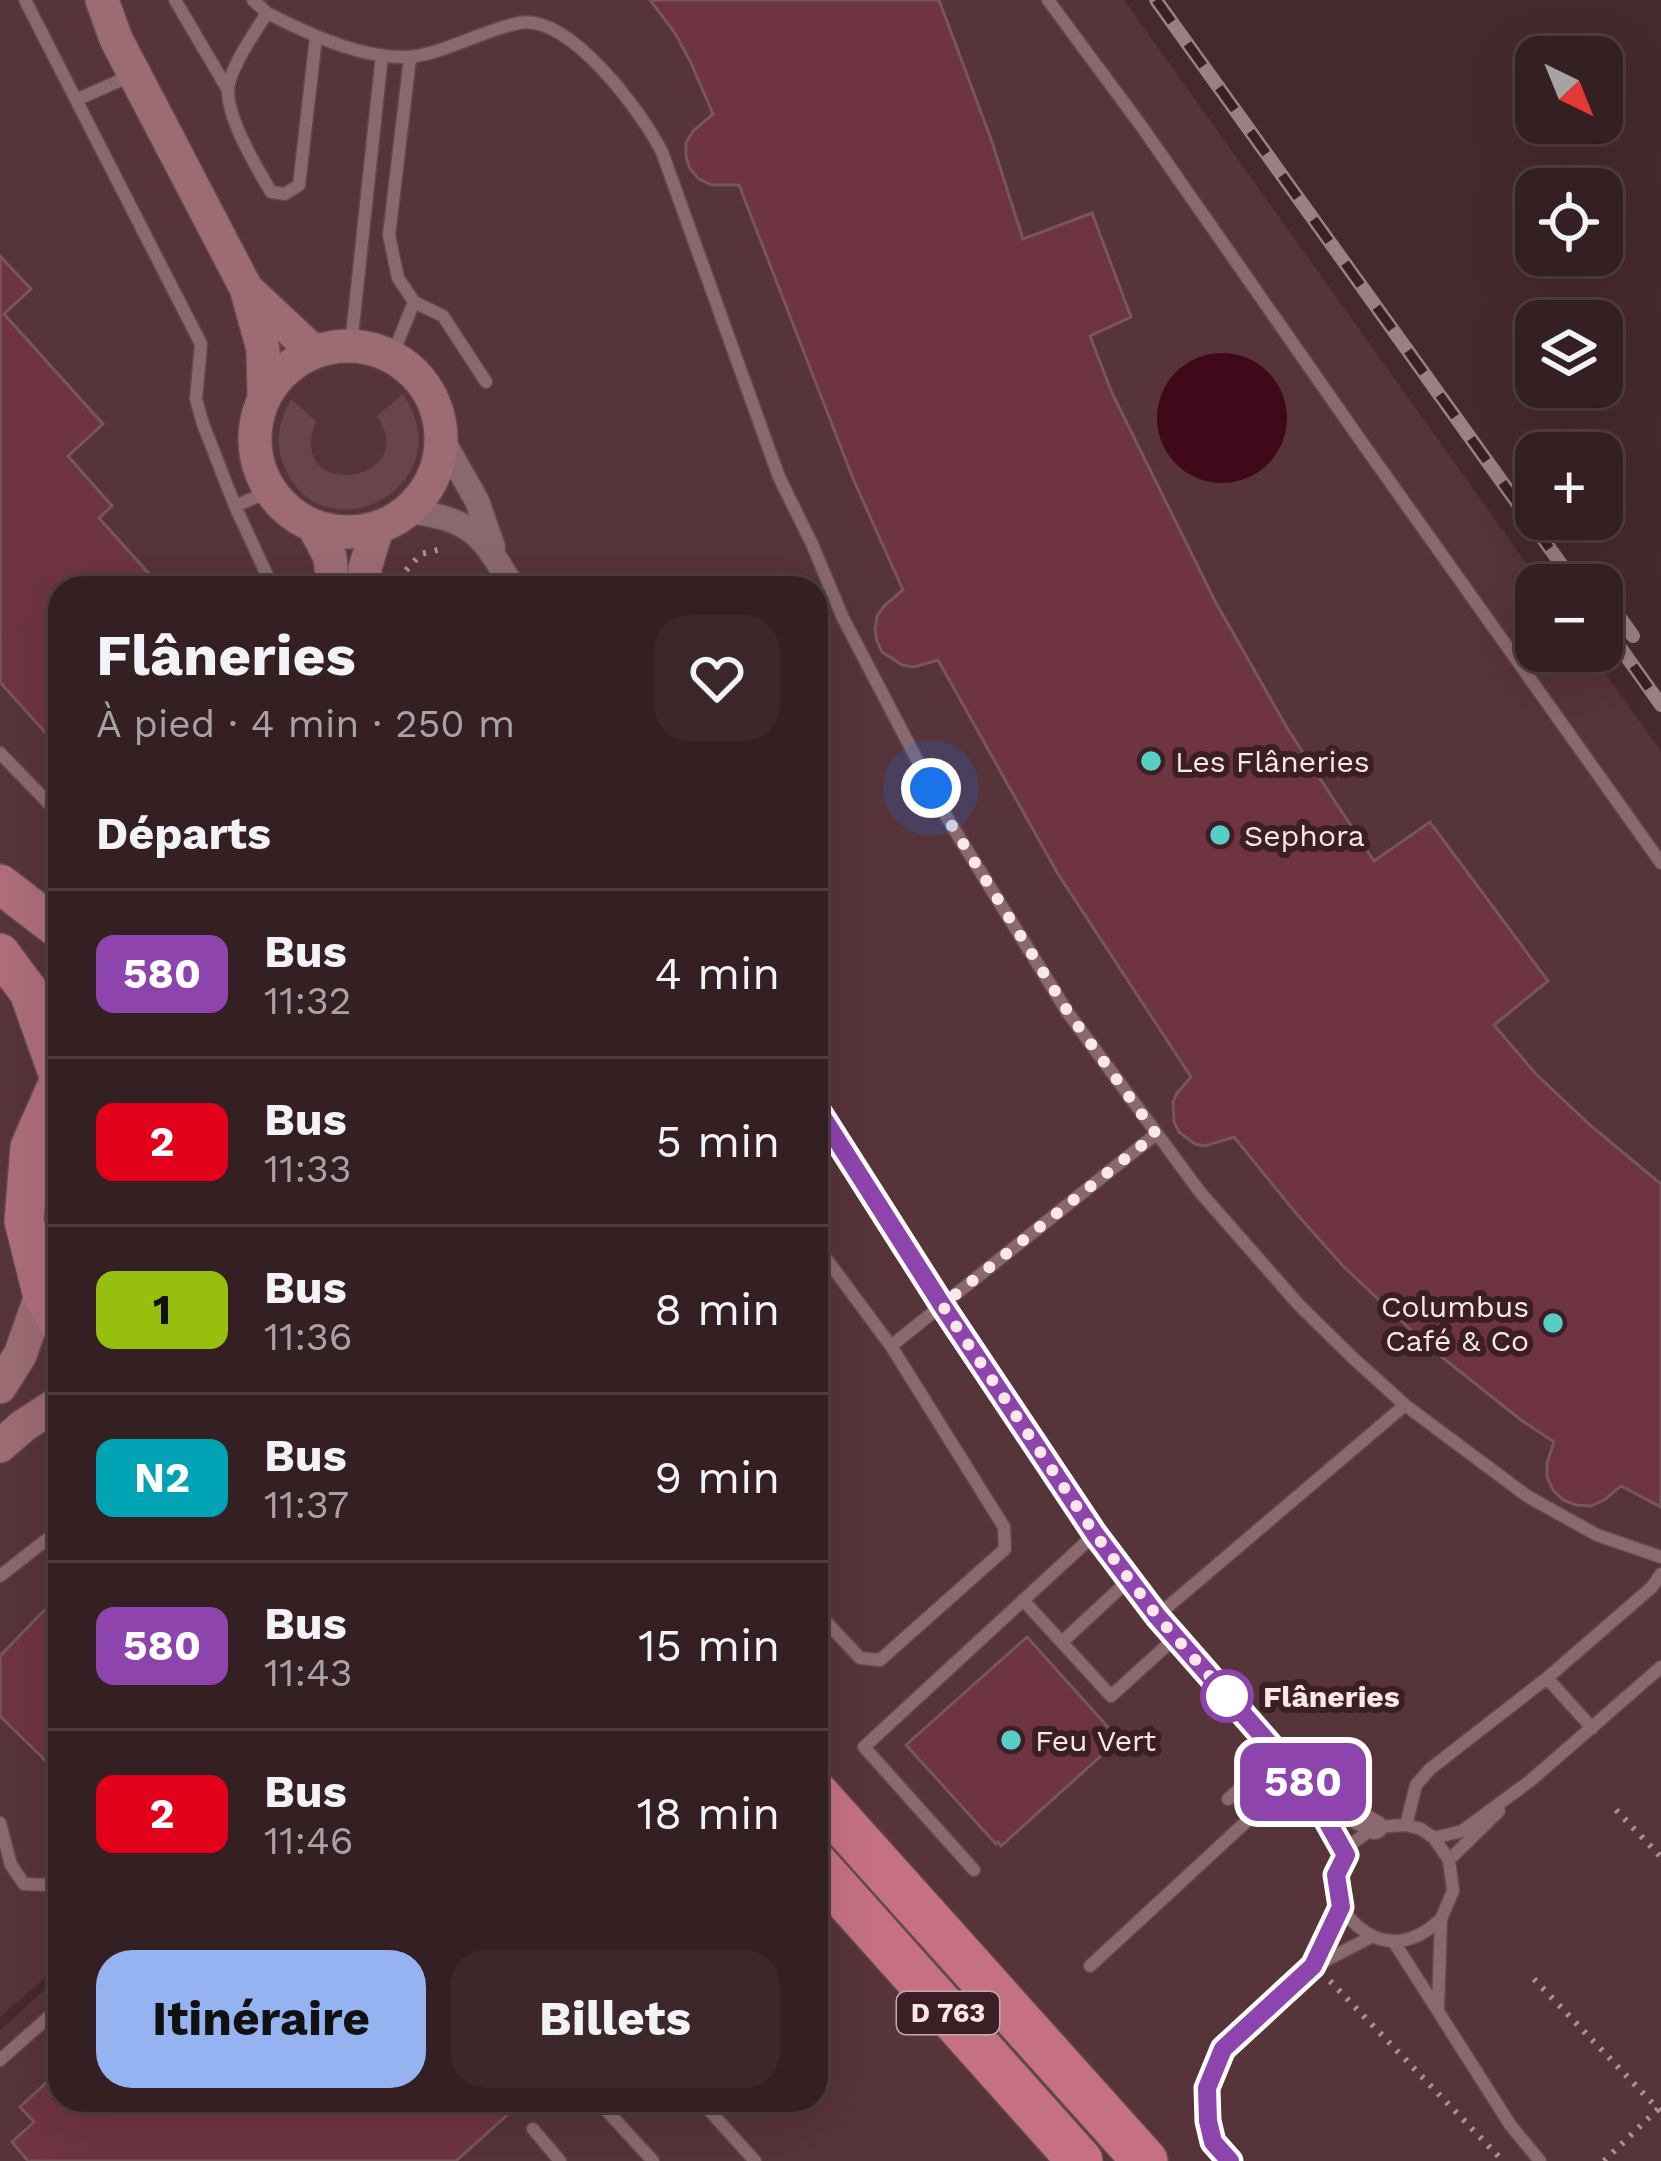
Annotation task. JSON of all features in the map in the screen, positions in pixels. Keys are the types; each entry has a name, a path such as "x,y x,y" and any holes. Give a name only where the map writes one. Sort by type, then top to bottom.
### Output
{"highway":[{"name":"D 763","path":"828,1807 1145,2161"},
{"name":"D 763","path":"828,1878 1080,2161"}],"main road":[{"path":"0,884 48,921"},
{"path":"0,953 29,992 48,1045"},
{"path":"48,1106 30,1147 24,1221 48,1299"}],"street":[{"path":"102,0 116,39 247,288 263,349 264,399"},
{"path":"247,288 314,352"},
{"path":"442,439 438,466 427,491 408,511 377,529 356,533 314,526 289,512 270,491 255,446 264,399 294,363 332,346 372,348 392,356 409,367 434,399 442,439 477,501 498,561"},
{"path":"408,511 446,515 474,531 506,576"},
{"path":"314,526 346,576"},
{"path":"361,576 377,529"},
{"path":"828,1126 1095,1534 1175,1638 1309,1789 1347,1850"},
{"path":"0,1387 48,1313"},
{"path":"0,1447 48,1410"},
{"path":"1309,1789 1375,1827"}],"lane":[{"path":"25,0 200,344 196,399 235,506 267,576"},
{"path":"175,0 228,90 242,140 271,191 285,194 299,185 316,37"},
{"path":"254,0 267,13 316,37 410,58 520,22 541,22 560,31 597,65 647,124 662,152 778,477 825,576"},
{"path":"1048,0 1661,863"},
{"path":"228,90 241,56 267,13"},
{"path":"351,345 382,55"},
{"path":"410,58 389,235 398,278 414,302 443,316 486,382"},
{"path":"76,100 134,74"},
{"path":"392,356 414,302"},
{"path":"235,506 270,491"},
{"path":"828,582 949,821 1068,1012 1200,1192 1298,1305 1405,1405 1527,1496 1597,1535 1661,1557"},
{"path":"0,753 48,803"},
{"path":"891,1346 1156,1134"},
{"path":"828,1261 891,1346 1004,1527 1005,1549 880,1660 860,1658 828,1624"},
{"path":"1157,1616 1405,1405"},
{"path":"974,1870 864,1747 1095,1534"},
{"path":"0,1576 48,1538"},
{"path":"1406,1825 1416,1785 1430,1769 1546,1678 1652,1587 1661,1574"},
{"path":"1062,1642 1130,1579"},
{"path":"1023,1600 1111,1696 1175,1638"},
{"path":"1434,1838 1462,1831 1529,1781 1661,1667"},
{"path":"1546,1678 1592,1728"},
{"path":"1228,1799 1278,1754"},
{"path":"1449,1860 1529,1781"},
{"path":"1090,1966 1247,1821"},
{"path":"0,1823 11,1864 24,1884 48,1883"},
{"path":"1406,1825 1434,1838 1449,1860 1454,1891 1441,1919 1428,1931 1394,1942 1371,1937 1353,1925 1341,1907 1336,1875 1347,1850 1375,1827 1406,1825"},
{"path":"1313,1966 1341,1907"},
{"path":"1438,2007 1441,1919"},
{"path":"1230,2161 1213,2142 1208,2121 1207,2088 1223,2049 1313,1966 1371,1937"},
{"path":"1394,1942 1511,2126 1540,2161"},
{"path":"0,2060 48,2018"},
{"path":"608,2112 652,2161"},
{"path":"711,2112 755,2161"},
{"path":"532,2129 560,2161"}],"path":[{"path":"401,576 421,554 460,545"},
{"path":"1616,1810 1661,1857"},
{"path":"1328,1978 1503,2161"},
{"path":"1534,1979 1660,2109 1604,2161"}],"shaded area":[{"path":"0,0 1124,0 1527,564 1515,564 1515,672 1604,672 1661,751 1661,2161 0,2161 0,2030 48,1987 48,2112 828,2112 828,576 48,576 48,1975 0,2017"},
{"path":"1222,353 1247,358 1268,372 1282,393 1287,418 1282,443 1268,464 1247,478 1222,483 1197,478 1176,464 1162,443 1157,418 1162,393 1176,372 1197,358"},
{"path":"403,394 417,426 416,456 404,480 384,499 358,508 331,508 306,496 286,471 280,452 281,425 291,399 316,421 311,447 318,464 333,473 351,475 369,469 382,457 386,439 377,416"}],"building":[{"name":"Les Flâneries","path":"650,0 939,0 1023,239 1092,213 1131,317 1090,336 1112,393 1216,603 1289,731 1374,861 1430,822 1548,981 1494,1025 1536,1074 1661,1184 1661,1507 1621,1486 1591,1506 1563,1500 1547,1477 1554,1442 1428,1346 1343,1266 1234,1137 1205,1146 1179,1132 1173,1102 1191,1077 1058,874 938,660 914,667 882,652 875,629 877,616 903,590 854,481 739,185 712,185 690,169 686,143 713,114 675,33"},
{"path":"0,256 31,289 4,314 103,424 68,456 112,506 99,518 151,576 48,576 48,736 0,682"},
{"path":"48,1606 48,1763 0,1716 0,1656"},
{"name":"Feu Vert","path":"1027,1637 1116,1736 1101,1750 1103,1754 1001,1846 906,1745"},
{"path":"48,2081 48,2112 511,2112 456,2161 28,2161 12,2142 34,2122 20,2107"}],"railway":[{"path":"1156,0 1561,564"},
{"path":"1623,622 1633,636"},
{"path":"1623,652 1661,705"}],"bus line":[{"name":"580","path":"828,1125 1095,1534 1157,1616 1309,1789 1346,1855 1336,1875 1341,1907 1313,1966 1223,2049 1207,2088 1213,2142 1230,2161"}],"place":[{"name":"Les Flâneries","path":"1151,761"},
{"name":"Sephora","path":"1220,835"},
{"name":"Columbus Café & Co","path":"1553,1323"},
{"name":"Flâneries","path":"1227,1696"},
{"name":"Feu Vert","path":"1011,1740"}],"route":[{"path":"931,788 1068,1012 1156,1134 942,1305 1095,1534 1157,1616 1227,1696"}]}
